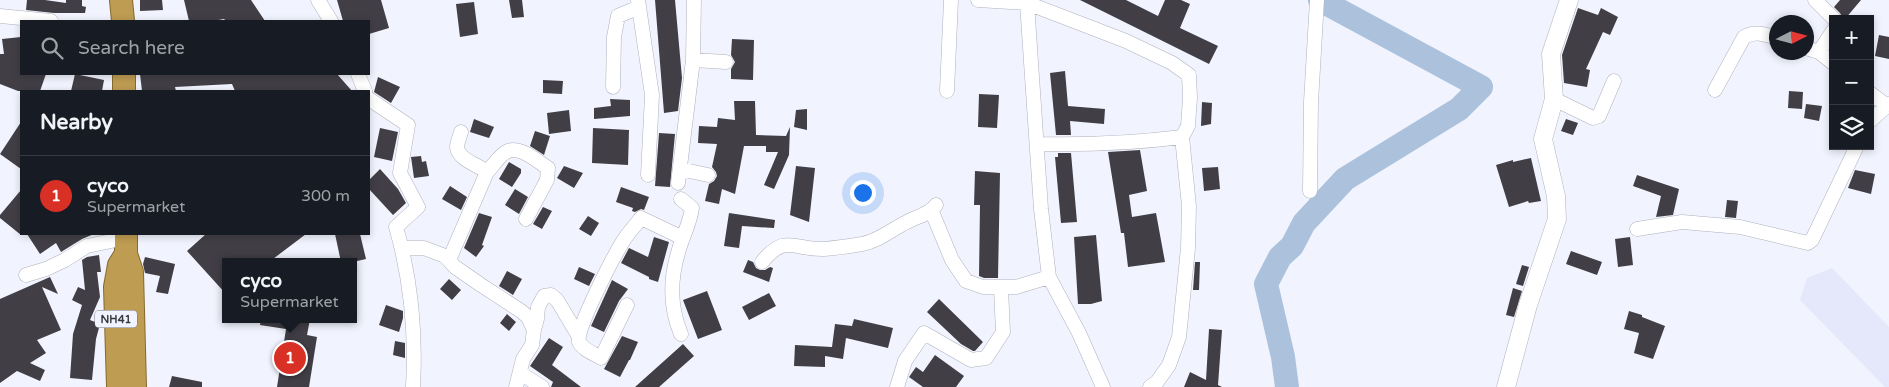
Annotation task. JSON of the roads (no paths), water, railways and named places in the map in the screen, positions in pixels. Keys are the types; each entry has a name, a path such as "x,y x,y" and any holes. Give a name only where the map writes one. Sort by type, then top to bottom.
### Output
{"highway":[{"path":"121,0 123,20"},
{"path":"124,75 124,90"},
{"name":"NH41","path":"118,387 115,286 126,242"},
{"name":"NH41","path":"126,242 132,272 135,387"}],"street":[{"path":"318,0 330,20"},
{"path":"694,0 694,60 679,176 708,175"},
{"path":"947,91 951,0"},
{"path":"978,0 1027,4 1126,41 1172,63 1189,75 1188,126 1182,137 1188,206 1188,248 1179,337 1169,365 1157,382 1150,387"},
{"path":"1506,387 1528,306 1557,219 1556,196 1543,139 1554,99 1551,54 1569,0"},
{"path":"1815,0 1830,15"},
{"path":"613,87 614,37 618,16 638,3 652,94 648,175"},
{"path":"1310,191 1311,102 1317,3"},
{"path":"1027,4 1041,208 1049,277 1103,387"},
{"path":"0,16 41,20"},
{"path":"1715,90 1744,37 1750,34 1761,33 1769,36"},
{"path":"1814,49 1829,35"},
{"path":"1814,51 1829,60"},
{"path":"694,60 726,62"},
{"path":"358,75 365,90"},
{"path":"1554,99 1593,118 1599,116 1614,81"},
{"path":"1874,96 1887,105 1874,118"},
{"path":"370,100 408,125 400,173 418,207 396,227 402,248 412,309 413,387"},
{"path":"461,132 457,148 461,156 487,172"},
{"path":"1037,144 1077,145 1155,141 1182,137"},
{"path":"448,260 487,172 506,151 515,149 527,154 548,168 547,180 526,219"},
{"path":"1637,229 1682,222 1740,227 1808,243 1812,240 1855,150"},
{"path":"681,199 692,208 690,220 678,252 672,285 675,320 681,334"},
{"path":"762,262 770,252 784,244 824,249 864,244 879,238 934,208 952,260 966,281 983,287 1001,288 1016,287 1049,277"},
{"path":"578,335 586,314 622,241 641,218 683,238"},
{"path":"26,275 46,269 88,246 126,242"},
{"path":"402,248 424,248 445,256 480,285 521,311 528,317 534,330"},
{"path":"897,387 905,361 924,333 971,360 986,358 1003,332 1001,288"},
{"path":"542,387 518,380 523,359 532,345 538,307 544,296 551,295 557,300 578,335 579,342 584,348 601,358 627,305"}],"waterway":[{"path":"1287,387 1283,357 1266,284 1280,257 1292,246 1304,223 1345,179 1459,109 1481,87 1320,0"}],"place":[{"name":"cyco","path":"290,358"}]}
